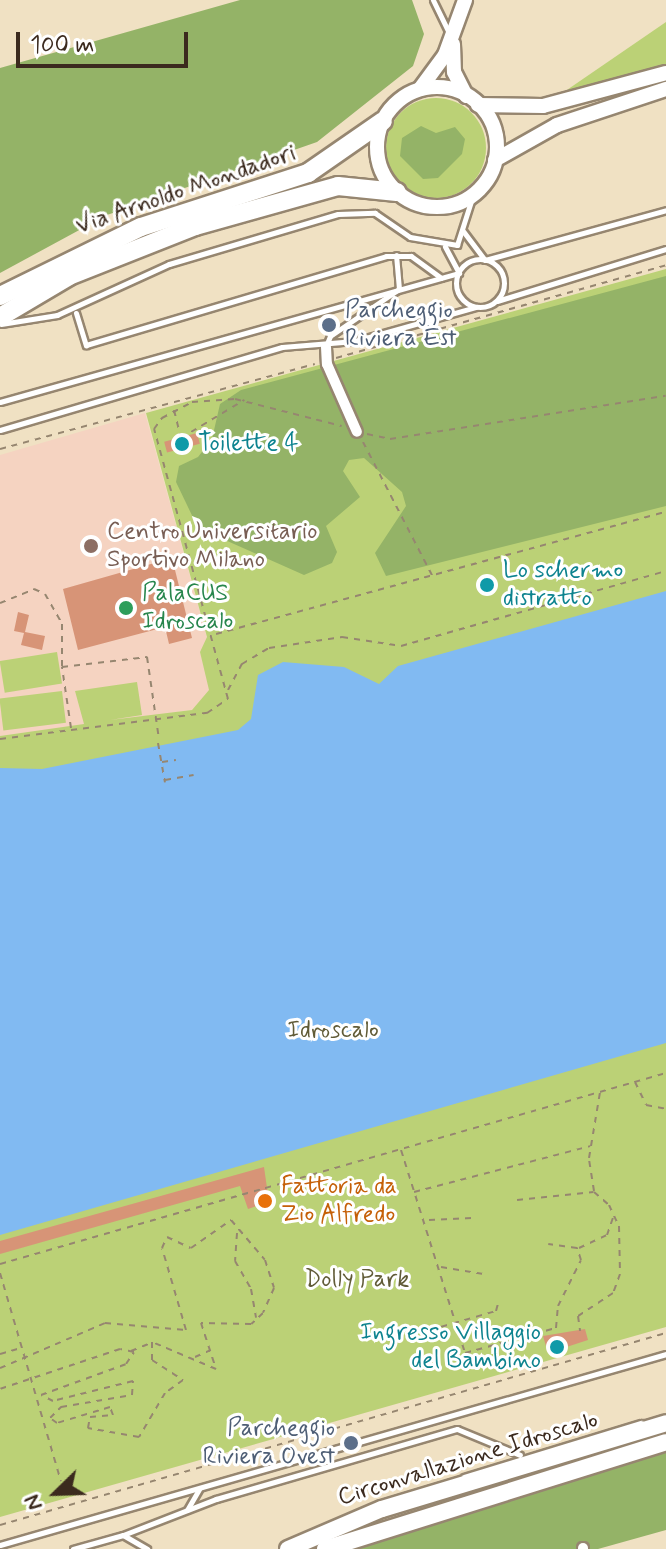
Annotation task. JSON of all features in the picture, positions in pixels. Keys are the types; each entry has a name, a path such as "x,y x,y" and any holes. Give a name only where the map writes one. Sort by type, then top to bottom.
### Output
{"highway":[{"name":"Via Arnoldo Mondadori","path":"0,296 141,227 308,173 383,121"},
{"name":"Via Arnoldo Mondadori","path":"0,317 69,276 195,226 338,186 397,192"}],"main road":[{"path":"465,0 433,79 409,94 383,121 378,159 397,192 435,207 473,195 495,160 557,125 666,89"},
{"path":"452,36 454,72 493,127 495,160"},
{"path":"409,94 441,88 472,100 543,106 666,73"},
{"name":"Circonvallazione Idroscalo","path":"288,1549 428,1495 666,1421"},
{"name":"Circonvallazione Idroscalo","path":"325,1549 666,1442"}],"street":[{"path":"326,347 357,432"}],"lane":[{"path":"433,0 452,36"},
{"path":"0,324 57,315 176,262 338,214 375,213 410,237 445,247 457,245 473,195"},
{"path":"0,402 459,273 485,260 666,210"},
{"path":"462,231 485,260 503,275 497,301"},
{"path":"445,247 459,273 459,294 476,307"},
{"path":"0,430 282,347 326,347 476,307 666,249"},
{"path":"76,313 86,345 396,255 414,258 441,278"},
{"path":"396,255 399,289"},
{"path":"326,347 330,336 399,289"},
{"path":"0,1545 666,1354"},
{"path":"428,1495 520,1455 666,1421"},
{"path":"73,1549 457,1429 520,1455"},
{"path":"187,1511 199,1489"},
{"path":"123,1535 147,1549"}],"path":[{"path":"227,691 154,429 174,409 245,400 390,439 666,396"},
{"path":"174,409 181,438 245,400"},
{"path":"357,432 433,576"},
{"path":"213,635 666,512"},
{"path":"0,739 219,709 242,664 269,648 342,637 401,646 666,571"},
{"path":"0,603 34,589 45,594 62,624 62,667 72,731"},
{"path":"62,667 147,657 164,781 194,775"},
{"path":"161,763 176,760"},
{"path":"0,1264 666,1073"},
{"path":"635,1082 646,1105 666,1109"},
{"path":"580,1331 578,1316 613,1293 620,1274 614,1216 594,1192 590,1146 600,1092"},
{"path":"414,1192 590,1146"},
{"path":"400,1149 427,1220 465,1353 556,1328 560,1300 580,1271 577,1248"},
{"path":"517,1200 594,1192"},
{"path":"548,1244 577,1248 607,1235 614,1216"},
{"path":"427,1220 472,1218"},
{"path":"0,1368 105,1323 182,1332 187,1323 163,1239 191,1248 228,1220 265,1260 274,1288 256,1320"},
{"path":"237,1233 235,1261 251,1289 256,1320"},
{"path":"440,1267 483,1274"},
{"path":"0,1273 20,1327 19,1349 61,1481"},
{"path":"556,1297 560,1300"},
{"path":"430,1330 496,1311 499,1300"},
{"path":"0,1389 152,1342 194,1357 216,1369 201,1323 256,1320"},
{"path":"0,1525 666,1333"},
{"path":"130,1351 135,1356 126,1364 41,1395 53,1401 129,1380 136,1387 132,1395 61,1407 51,1421 110,1407 113,1415 90,1417 88,1428 139,1437 165,1393 182,1385 180,1374 152,1360 152,1342"},
{"path":"0,1354 19,1349"},
{"path":"194,1357 212,1349"}],"shaded area":[{"name":"Centro Universitario Sportivo Milano","path":"145,413 207,638 200,652 210,690 192,710 0,736 0,455"}],"green space":[{"path":"240,0 412,0 424,34 413,66 317,142 107,215 0,273 0,68"},
{"path":"666,22 666,71 561,94"},
{"path":"436,98 464,106 478,120 486,148 478,176 464,190 436,198 408,190 394,176 386,148 394,120 408,106"},
{"path":"421,126 436,133 455,127 465,139 462,154 438,178 423,179 400,156 402,138"},
{"name":"Idroscalo","path":"666,269 666,1327 0,1517 0,736 84,724 75,691 137,682 142,715 110,720 192,710 209,690 200,652 207,637 146,413"},
{"path":"666,276 666,506 386,576 375,553 406,506 402,492 364,458 349,460 343,471 360,497 326,526 337,552 332,563 304,575 198,528 176,482 179,466 198,457 212,439 220,404 241,390"},
{"path":"57,652 62,684 5,693 0,661"},
{"path":"62,691 66,723 3,730 0,699"},
{"path":"666,1451 666,1530 598,1549 352,1549"}],"water":[{"name":"Idroscalo","path":"666,591 666,1043 0,1235 0,768 42,769 238,730 251,719 258,675 283,662 344,667 379,684 398,666"}],"building":[{"name":"Toilette 4","path":"197,433 200,444 167,452 164,442"},
{"name":"PalaCUS Idroscalo","path":"172,558 192,638 169,644 165,627 78,650 63,589"},
{"path":"18,612 29,615 25,632 45,636 42,650 21,645 24,633 14,631"},
{"path":"264,1167 269,1202 248,1209 240,1186 0,1254 0,1241"},
{"name":"Ingresso Villaggio del Bambino","path":"585,1329 588,1340 548,1353 543,1336"}],"place":[{"name":"Parcheggio Riviera Est","path":"329,325"},
{"name":"Toilette 4","path":"182,444"},
{"name":"Centro Universitario Sportivo Milano","path":"91,546"},
{"name":"Lo schermo distratto","path":"487,585"},
{"name":"PalaCUS Idroscalo","path":"126,608"},
{"name":"Fattoria da Zio Alfredo","path":"265,1201"},
{"name":"Ingresso Villaggio del Bambino","path":"557,1347"},
{"name":"Parcheggio Riviera Ovest","path":"351,1443"}],"park label":[{"name":"Dolly Park","path":"357,1280"}]}
